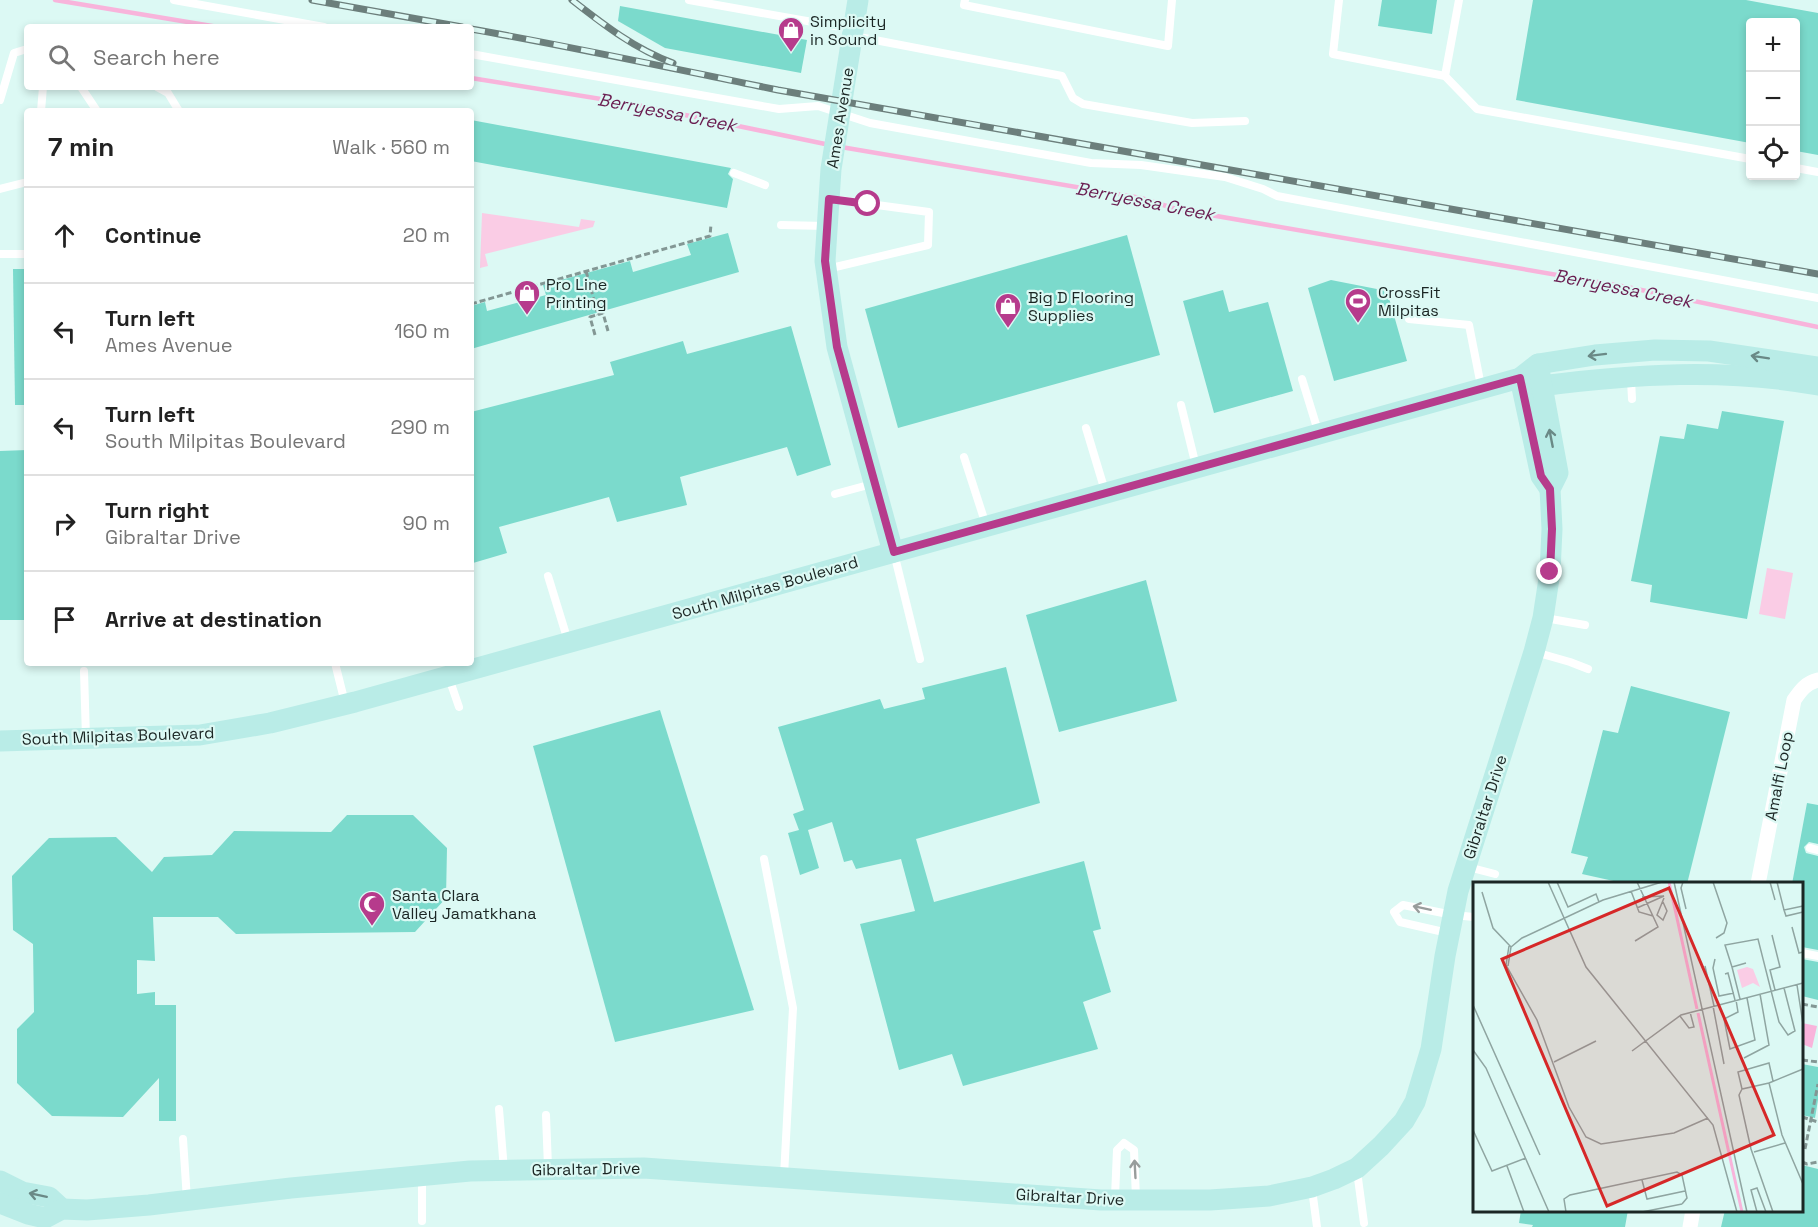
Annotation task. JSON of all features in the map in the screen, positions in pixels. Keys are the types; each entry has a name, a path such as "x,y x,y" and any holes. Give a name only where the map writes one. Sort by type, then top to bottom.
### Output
{"street":[{"name":"Ames Avenue","path":"858,0 831,169 826,270 837,347 894,552"},
{"path":"1538,364 1625,352 1709,351 1818,367"},
{"name":"South Milpitas Boulevard","path":"0,741 200,735 270,723 346,705 1520,378 1538,364"},
{"name":"Gibraltar Drive","path":"0,1203 45,1218 62,1209 87,1210 187,1201 291,1188 422,1176 504,1170 644,1168 1115,1200 1269,1197 1312,1187 1357,1168 1396,1129 1415,1102 1431,1048 1451,924 1466,867 1543,618 1550,572 1552,529 1550,489 1558,473 1538,364"},
{"path":"1520,378 1541,386 1630,376 1709,373 1756,375 1818,385"},
{"name":"Gibraltar Drive","path":"1520,378 1541,476 1550,489"},
{"name":"Amalfi Loop","path":"1758,882 1794,700 1801,690 1818,680"},
{"name":"Gibraltar Drive","path":"0,1181 22,1192 49,1197 62,1209"},
{"path":"1690,1227 1693,1212"}],"lane":[{"path":"174,0 307,24"},
{"path":"689,0 1062,76 1073,98 1083,104 1192,123 1245,121"},
{"path":"965,0 964,5 1014,17 1168,46 1172,0"},
{"path":"1339,0 1333,54 1445,76 1477,109 1746,158"},
{"path":"1445,76 1459,0"},
{"path":"0,100 14,53 24,49"},
{"path":"474,55 779,109 818,106 839,116 870,123 1091,163 1141,165 1225,177 1277,196 1818,298"},
{"path":"41,108 43,90"},
{"path":"83,90 95,108"},
{"path":"162,90 168,93 177,108"},
{"path":"1800,169 1818,172"},
{"path":"734,173 765,186"},
{"path":"0,189 24,183"},
{"path":"826,270 928,245 929,212 829,199"},
{"path":"782,225 827,226"},
{"path":"0,254 24,254"},
{"path":"1409,319 1469,325 1482,388"},
{"path":"1630,376 1632,399"},
{"path":"1302,379 1319,433"},
{"path":"1180,405 1196,467"},
{"path":"1086,428 1105,493"},
{"path":"964,457 987,526"},
{"path":"836,494 874,483"},
{"path":"894,552 921,659"},
{"path":"548,576 568,642"},
{"path":"1543,618 1585,625"},
{"path":"1534,652 1588,669"},
{"path":"336,666 346,705"},
{"path":"84,671 86,739"},
{"path":"449,676 459,707"},
{"path":"764,858 793,1008 783,1177"},
{"path":"1466,867 1495,874"},
{"path":"1451,924 1403,905 1394,912 1400,922 1451,924 1473,917"},
{"path":"1803,953 1818,956"},
{"path":"499,1109 504,1170"},
{"path":"546,1115 548,1170"},
{"path":"183,1139 187,1201"},
{"path":"1115,1200 1117,1150 1124,1143 1134,1150 1136,1200"},
{"path":"1357,1168 1364,1223"},
{"path":"422,1176 422,1221"},
{"path":"1312,1187 1317,1227"}],"path":[{"path":"474,303 710,236 711,224"},
{"path":"586,271 598,315"},
{"path":"595,334 590,317 603,313 608,331"},
{"path":"1803,1004 1818,1007"},
{"path":"1803,1060 1818,1062"},
{"path":"1805,1149 1818,1084"},
{"path":"1803,1118 1818,1122"}],"shaded area":[{"path":"482,213 579,227 581,219 595,221 593,227 485,254 488,266 480,268"},
{"path":"1767,568 1793,573 1785,619 1759,614"},
{"path":"1803,1023 1817,1026 1812,1048 1803,1044"}],"building":[{"path":"1382,0 1437,0 1432,34 1378,26"},
{"path":"1533,0 1746,0 1818,13 1818,155 1800,152 1800,18 1746,18 1746,142 1516,100"},
{"path":"620,6 807,40 801,73 665,48 618,21"},
{"path":"474,121 731,168 728,174 733,179 727,208 474,162"},
{"path":"728,233 739,272 474,348 474,305 485,302 487,311 546,295 543,285 630,261 633,272 691,255 687,244"},
{"path":"1127,235 1160,355 898,428 865,309"},
{"path":"13,269 24,269 24,405 15,405"},
{"path":"1331,280 1387,291 1407,361 1334,381 1308,288"},
{"path":"1223,290 1229,312 1268,302 1293,391 1214,413 1183,301"},
{"path":"791,326 831,465 797,476 787,447 680,477 687,505 617,522 609,497 499,527 507,553 474,563 474,411 614,375 610,362 683,341 687,354"},
{"path":"1722,411 1784,421 1747,619 1650,602 1652,585 1631,581 1660,436 1684,439 1687,424 1718,429"},
{"path":"24,450 24,620 0,620 0,451"},
{"path":"1146,580 1177,701 1059,732 1026,615"},
{"path":"1006,667 1040,803 916,839 934,902 1084,861 1101,929 1093,931 1111,992 1083,1002 1098,1049 963,1086 952,1054 899,1070 860,924 915,911 901,859 856,869 852,860 844,862 832,822 808,830 819,868 800,875 788,833 799,830 793,814 804,810 778,727 880,699 884,709 925,699 922,688"},
{"path":"1631,686 1730,712 1688,882 1618,882 1582,874 1588,857 1571,853 1603,730 1618,733"},
{"path":"660,710 754,1010 615,1042 533,746"},
{"path":"1807,803 1818,805 1818,844 1809,842 1804,847 1806,853 1818,856 1818,950 1803,947 1803,882 1792,882"},
{"path":"347,815 413,815 447,848 446,898 415,932 236,934 218,917 153,917 155,961 137,960 137,994 155,992 155,1005 176,1005 176,1121 159,1121 159,1078 123,1117 52,1116 17,1083 17,1029 34,1012 33,944 13,930 12,876 49,838 116,837 152,872 164,857 212,855 234,831 331,832"},
{"path":"1803,959 1818,962 1818,1000 1803,996"},
{"path":"1803,1064 1818,1067 1818,1100 1815,1118 1803,1115"},
{"path":"1803,1165 1818,1169 1818,1227 1721,1227 1725,1212 1803,1212"},
{"path":"1521,1212 1628,1212 1625,1227 1532,1227 1533,1225 1519,1223"}],"waterway":[{"name":"Berryessa Creek","path":"55,0 200,24"},
{"name":"Berryessa Creek","path":"474,78 632,104 830,145"},
{"name":"Berryessa Creek","path":"841,147 1141,198 1176,209 1627,287 1818,327"}],"railway":[{"path":"312,0 445,24"},
{"path":"572,0 633,44 673,63"},
{"path":"474,30 778,90 1818,274"}],"place":[{"name":"Simplicity in Sound","path":"791,53"},
{"name":"Pro Line Printing","path":"527,316"},
{"name":"CrossFit Milpitas","path":"1358,324"},
{"name":"Big D Flooring Supplies","path":"1008,329"},
{"name":"Santa Clara Valley Jamatkhana","path":"372,927"}],"route":[{"path":"868,204 829,199 825,261 837,347 894,552 1520,378 1541,476 1550,489 1552,529 1550,572"}]}
